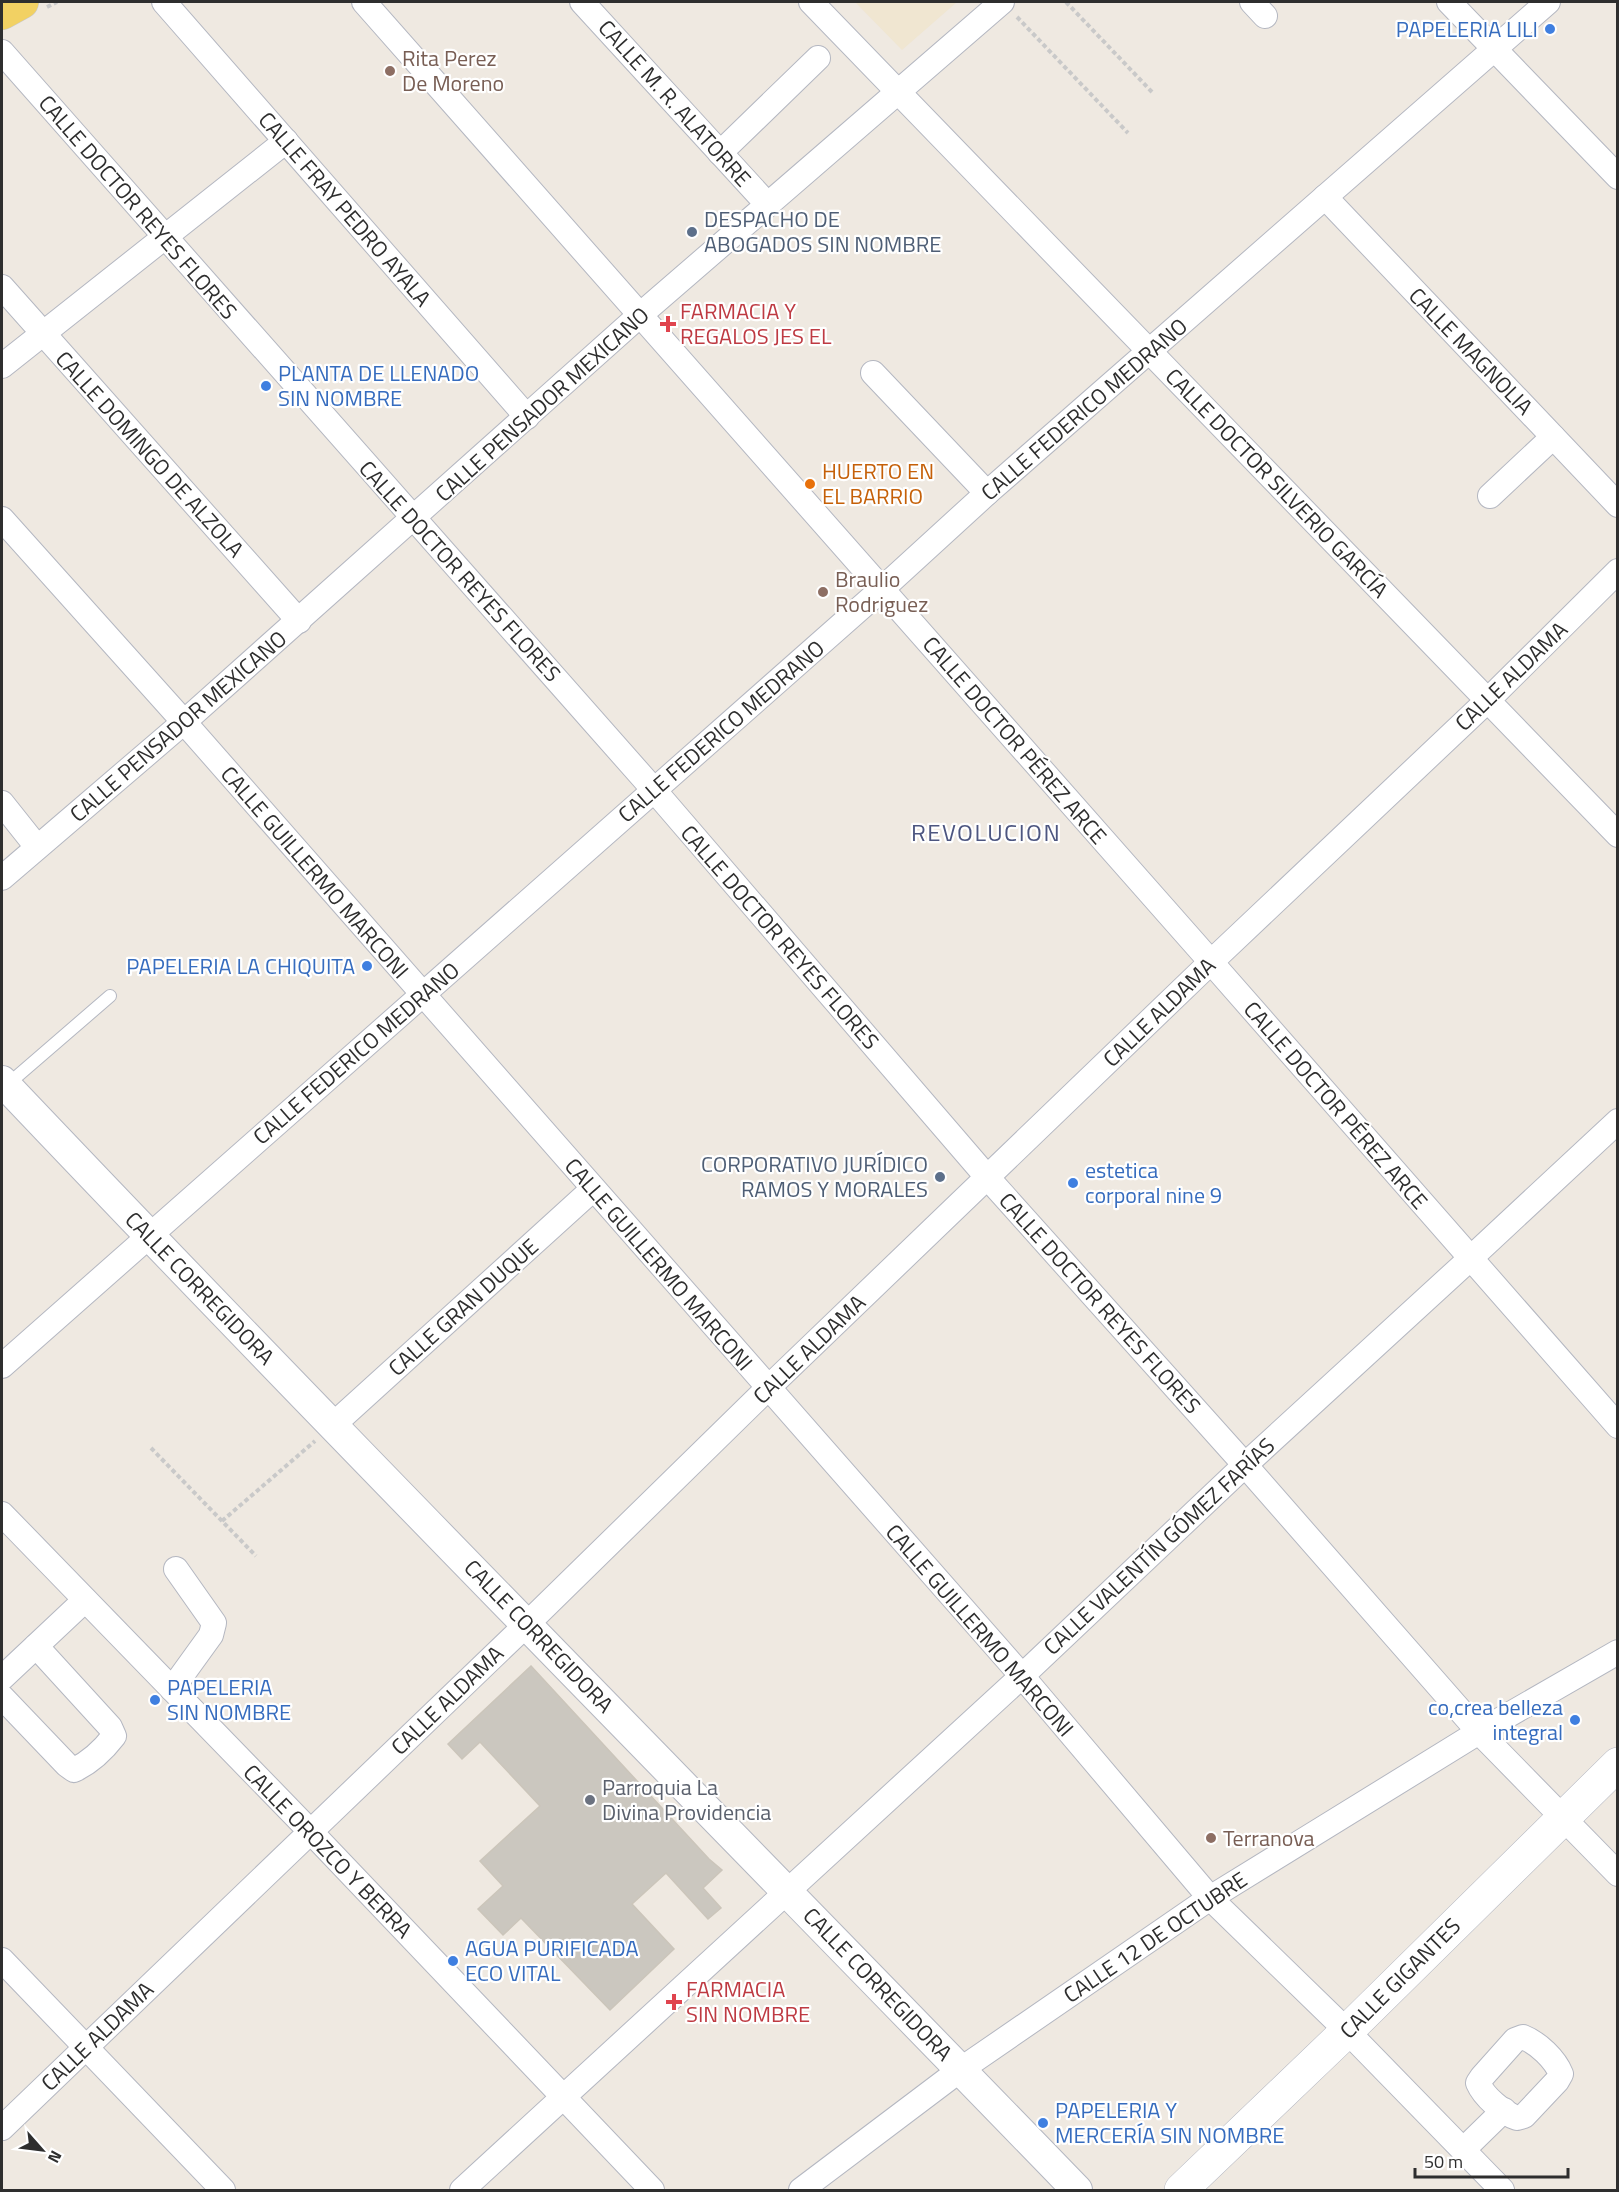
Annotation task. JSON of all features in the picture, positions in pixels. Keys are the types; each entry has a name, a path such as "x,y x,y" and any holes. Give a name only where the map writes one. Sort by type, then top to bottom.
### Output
{"main road":[{"path":"2,13 22,2"},
{"name":"CALLE GIGANTES","path":"1181,2190 1347,2031 1617,1764"}],"street":[{"name":"CALLE FRAY PEDRO AYALA","path":"164,2 527,417"},
{"name":"CALLE DOCTOR PÉREZ ARCE","path":"364,2 1617,1426"},
{"name":"CALLE M. R. ALATORRE","path":"582,2 768,205"},
{"name":"CALLE DOCTOR SILVERIO GARCÍA","path":"811,2 1617,835"},
{"path":"1449,2 1617,177"},
{"name":"CALLE FEDERICO MEDRANO","path":"2,1366 882,589 987,493 1548,2"},
{"name":"CALLE PENSADOR MEXICANO","path":"2,878 299,621 640,315 899,91 1006,6"},
{"name":"CALLE DOCTOR REYES FLORES","path":"2,52 163,237 654,790 987,1177 1245,1465 1479,1732 1617,1874"},
{"path":"720,153 818,58"},
{"path":"2,366 286,141"},
{"name":"CALLE MAGNOLIA","path":"1325,197 1617,505"},
{"name":"CALLE DOMINGO DE ALZOLA","path":"2,287 299,621"},
{"path":"873,374 987,493"},
{"path":"1490,496 1553,437"},
{"name":"CALLE GUILLERMO MARCONI","path":"2,519 184,722 1022,1677 1210,1898 1347,2031 1502,2190"},
{"name":"CALLE ALDAMA","path":"2,2128 527,1624 987,1177 1487,701 1617,571"},
{"path":"2,803 37,847"},
{"name":"CALLE CORREGIDORA","path":"4,1083 149,1236 1077,2190"},
{"name":"CALLE VALENTÍN GÓMEZ FARÍAS","path":"462,2190 1022,1677 1245,1465 1617,1121"},
{"name":"CALLE GRAN DUQUE","path":"333,1425 593,1189"},
{"name":"CALLE OROZCO Y BERRA","path":"2,1514 310,1831 652,2190"},
{"path":"172,1689 211,1635 214,1623 176,1569"},
{"path":"2,1678 85,1600"},
{"path":"2,1697 74,1770 83,1766 114,1736 110,1727 36,1646"},
{"name":"CALLE 12 DE OCTUBRE","path":"801,2190 960,2070 1210,1898 1479,1732 1617,1652"},
{"path":"2,1960 223,2190"},
{"path":"1463,2150 1504,2110"}],"lane":[{"path":"4,1083 110,996"}],"path":[{"path":"1066,2 1152,92"},
{"path":"1006,6 1128,133"},
{"path":"222,1521 333,1425"},
{"path":"151,1448 256,1556"}],"shaded area":[{"path":"855,2 957,2 902,50"}],"building":[{"path":"531,1666 709,1859 722,1870 703,1888 721,1908 708,1919 666,1873 632,1904 674,1949 610,2010 521,1918 503,1935 478,1909 503,1886 480,1861 540,1806 480,1742 462,1759 448,1744"}],"place":[{"name":"PAPELERIA LILI","path":"1550,29"},
{"name":"Rita Perez De Moreno","path":"390,71"},
{"name":"DESPACHO DE ABOGADOS SIN NOMBRE","path":"692,232"},
{"name":"FARMACIA Y REGALOS JES EL","path":"668,324"},
{"name":"PLANTA DE LLENADO SIN NOMBRE","path":"266,386"},
{"name":"HUERTO EN EL BARRIO","path":"810,484"},
{"name":"Braulio Rodriguez","path":"823,592"},
{"name":"PAPELERIA LA CHIQUITA","path":"367,966"},
{"name":"CORPORATIVO JURÍDICO RAMOS Y MORALES","path":"940,1177"},
{"name":"estetica corporal nine 9","path":"1073,1183"},
{"name":"PAPELERIA SIN NOMBRE","path":"155,1700"},
{"name":"co,crea belleza integral","path":"1575,1720"},
{"name":"Parroquia La Divina Providencia","path":"590,1800"},
{"name":"Terranova","path":"1211,1838"},
{"name":"AGUA PURIFICADA ECO VITAL","path":"453,1961"},
{"name":"FARMACIA SIN NOMBRE","path":"674,2002"},
{"name":"PAPELERIA Y MERCERÍA SIN NOMBRE","path":"1043,2123"}],"district":[{"name":"REVOLUCION","path":"986,833"}]}
